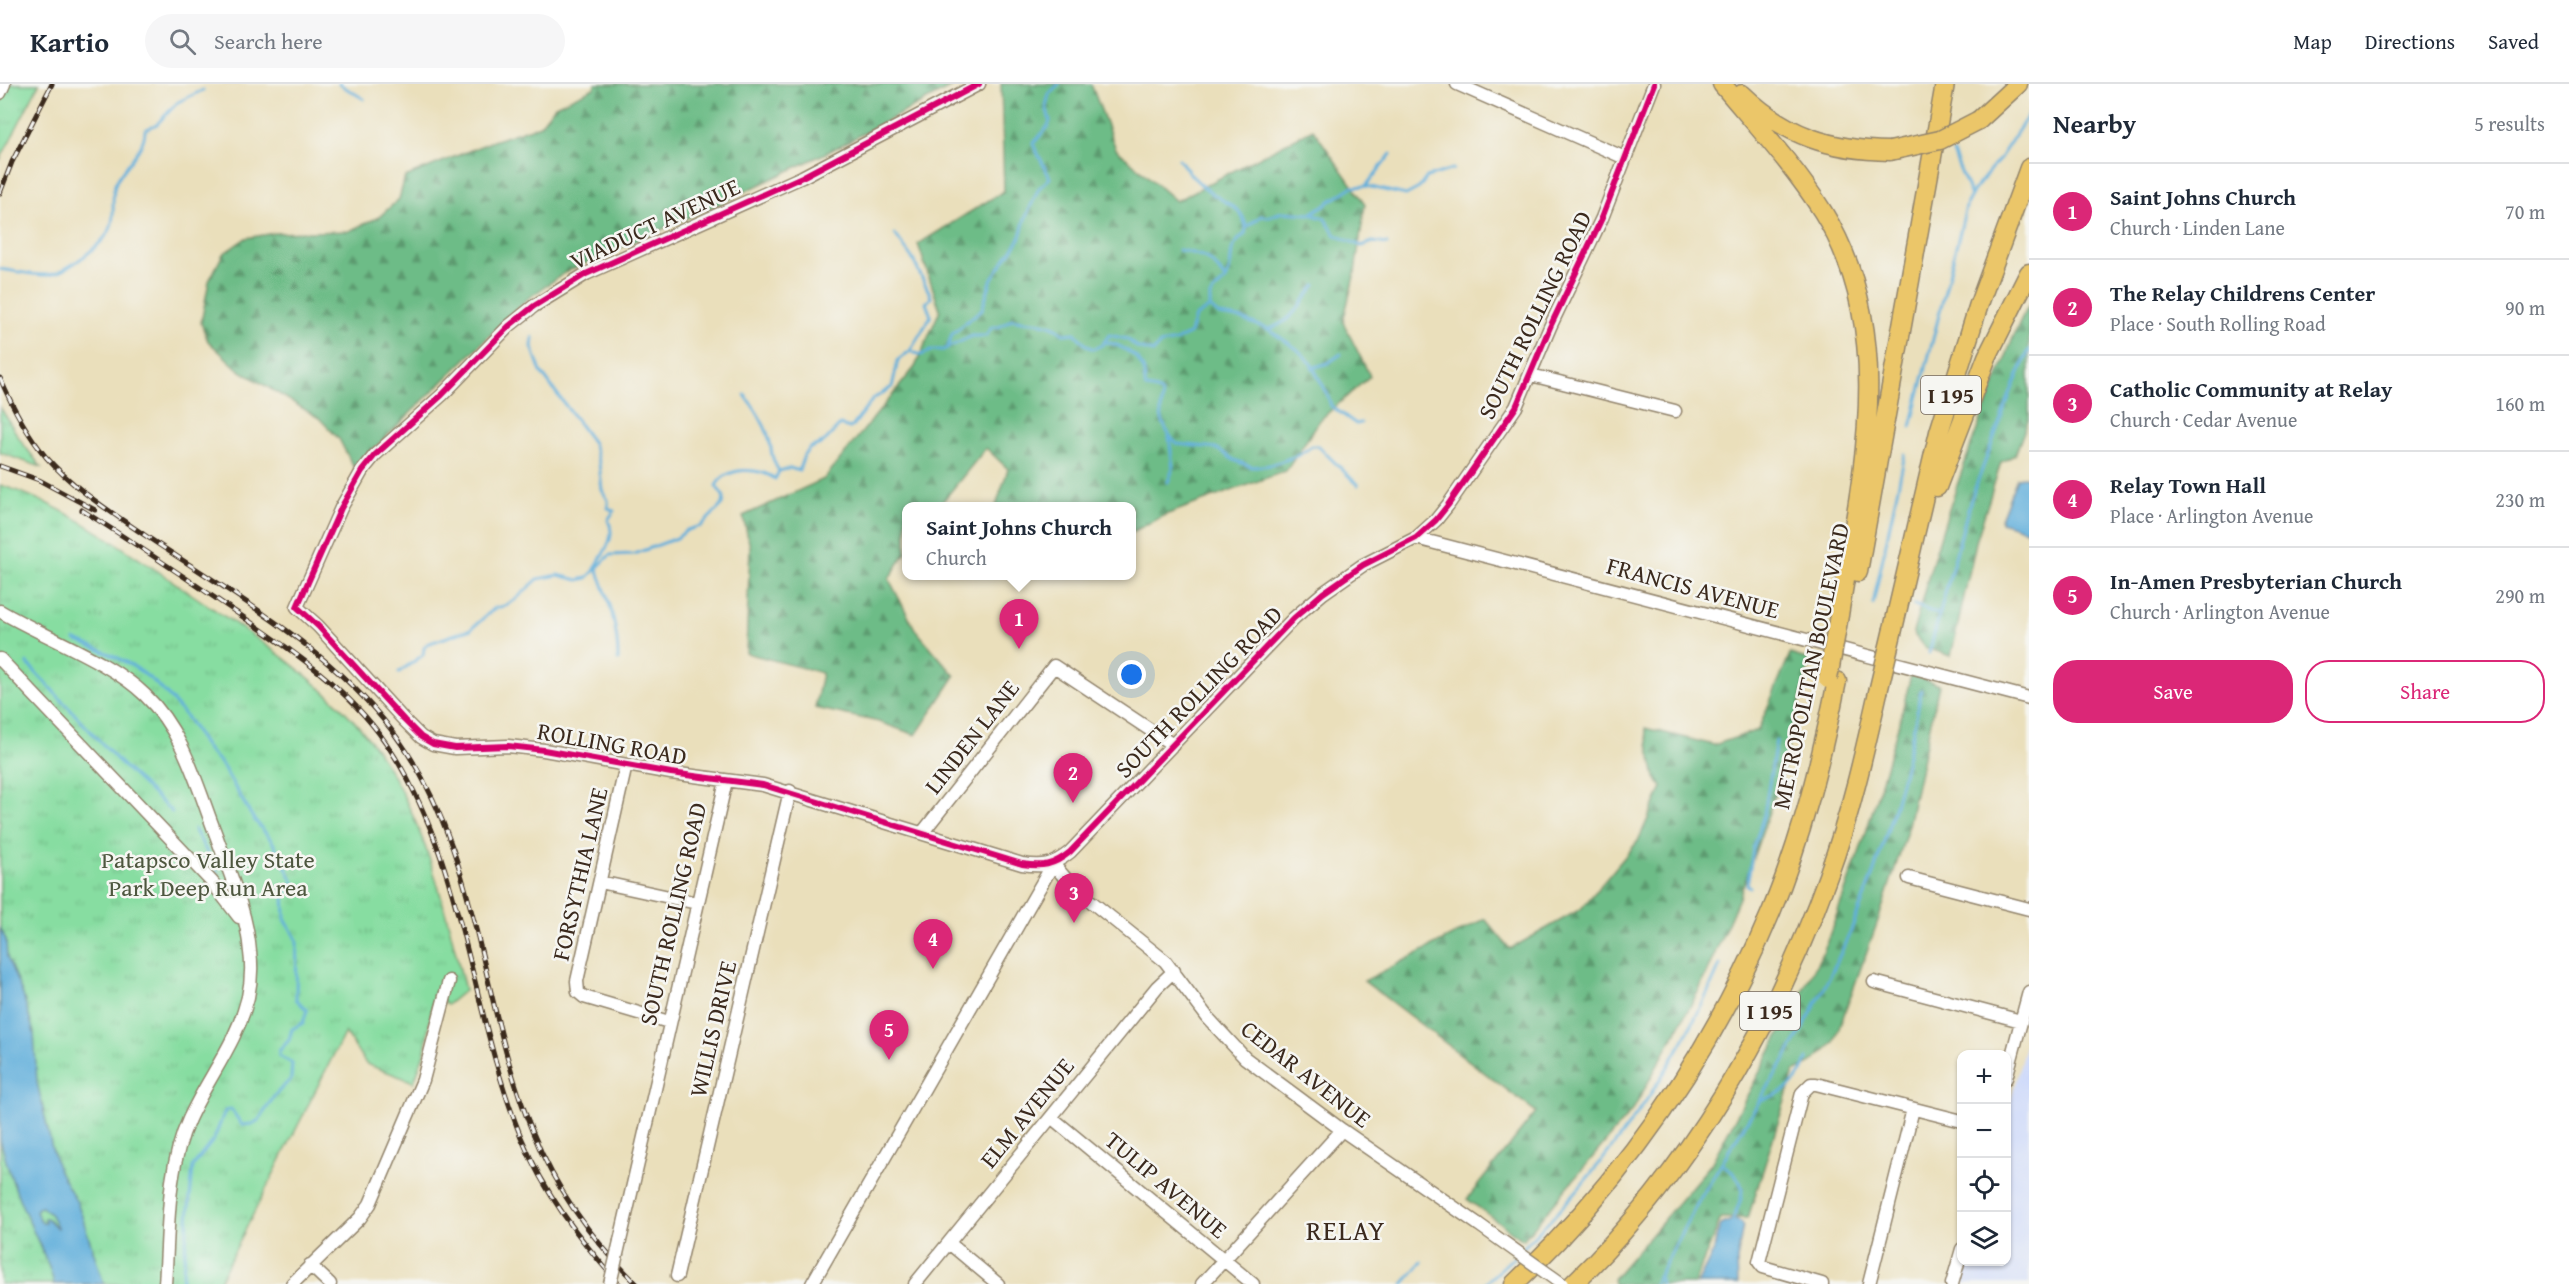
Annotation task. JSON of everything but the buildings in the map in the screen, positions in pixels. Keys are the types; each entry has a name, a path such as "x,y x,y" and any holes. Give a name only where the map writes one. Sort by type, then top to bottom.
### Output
{"highway":[{"path":"1722,84 1786,160 1824,213 1839,242 1859,296 1869,359 1870,396 1844,617"},
{"path":"1732,84 1753,104 1780,124 1802,135 1828,145 1855,150 1890,151 1940,140 1978,120 2018,84"},
{"name":"METROPOLITAN BOULEVARD","path":"1515,1284 1588,1208 1676,1092 1710,1037 1738,985 1772,911 1807,809 1821,756 1832,680 1945,84"},
{"path":"1930,165 1951,84"},
{"name":"I 195","path":"1573,1284 1619,1234 1667,1176 1708,1117 1744,1060 1778,996 1808,930 1839,845 1860,769 1939,432 1979,304 2029,168"},
{"path":"1893,629 1922,530 1954,439 1987,357 2029,273"}],"street":[{"path":"0,93 4,84"},
{"name":"VIADUCT AVENUE","path":"297,607 341,508 362,471 375,455 442,395 509,326 534,306 586,274 802,177 980,84"},
{"path":"1456,84 1625,159"},
{"name":"SOUTH ROLLING ROAD","path":"610,1284 726,780 790,791 1022,864 1038,866 1053,864 1070,852 1258,654 1323,593 1363,565 1416,538 1436,520 1516,407 1550,327 1590,247 1654,84"},
{"path":"1531,375 1675,411"},
{"name":"FRANCIS AVENUE","path":"1416,538 2029,698"},
{"name":"ROLLING ROAD","path":"297,607 318,626 404,720 421,737 433,744 455,748 508,746 544,750 726,780"},
{"path":"0,611 119,674 145,694 160,712 175,733 189,760 231,875 245,926 250,951 248,995 241,1023 189,1118 180,1142 173,1171 165,1284"},
{"path":"0,658 212,882 245,926"},
{"name":"LINDEN LANE","path":"923,832 1054,666 1173,745"},
{"name":"FORSYTHIA LANE","path":"626,765 577,981 578,992 584,997 669,1022"},
{"name":"WILLIS DRIVE","path":"677,1276 790,791"},
{"path":"812,1284 1053,864"},
{"name":"CEDAR AVENUE","path":"1053,864 1073,887 1174,971 1208,1018 1245,1058 1342,1130 1562,1284"},
{"path":"1910,878 2029,909"},
{"path":"600,882 697,903"},
{"name":"ELM AVENUE","path":"915,1284 1157,987 1174,971"},
{"path":"292,1284 360,1218 377,1190 423,1080 448,981"},
{"path":"1874,982 2021,1022"},
{"path":"2011,1062 2029,992"},
{"path":"1822,1284 1784,1279 1763,1267 1759,1262 1802,1093 1806,1087 1816,1084 1957,1120"},
{"path":"1869,1284 1913,1109"},
{"name":"TULIP AVENUE","path":"1051,1118 1253,1284"},
{"path":"1202,1284 1342,1130"},
{"path":"949,1243 998,1284"},
{"path":"310,1265 330,1284"},
{"path":"1952,1284 1957,1266"}],"shaded area":[{"path":"2029,1030 2029,1284 1962,1284 1967,1266 2011,1266 2011,1100"}],"green space":[{"path":"0,84 39,84 0,160"},
{"path":"595,84 957,84 830,151 719,204 566,272 526,300 354,468 339,439 319,418 239,370 208,341 201,323 209,281 223,254 246,238 275,233 349,231 379,217 399,199 405,177 493,141 540,125 555,106 594,88"},
{"path":"1001,84 1091,84 1116,149 1176,201 1313,129 1365,204 1355,272 1343,322 1370,376 1320,420 1286,471 1165,515 1136,530 1136,502 997,502 1008,469 986,448 942,502 902,502 902,558 889,579 915,629 955,676 916,735 879,722 815,708 822,673 746,653 750,547 743,516 824,479 915,367 940,310 918,244 1004,191"},
{"path":"2029,305 2029,418 2015,455 2001,462 1976,542 1951,656 1924,647 1913,633 1941,534 1974,436 2020,321"},
{"path":"0,407 21,441 41,467 0,453"},
{"name":"Patapsco Valley State Park Deep Run Area","path":"0,485 48,504 94,529 227,618 317,684 356,723 378,752 397,783 413,816 438,884 465,990 447,1005 434,993 425,1051 414,1082 366,1064 345,1032 218,1284 0,1284"},
{"path":"1790,654 1810,660 1781,777 1739,898 1699,990 1634,1108 1523,1240 1467,1199 1536,1112 1364,981 1485,919 1510,949 1581,909 1638,841 1662,787 1655,778 1645,728 1714,745 1758,730"},
{"path":"1911,675 1939,685 1906,834 1879,918 1834,1042 1812,1063 1794,1072 1748,1218 1721,1218 1694,1284 1614,1284 1613,1279 1711,1164 1824,950 1864,839 1900,720"}],"water":[{"path":"2017,478 2029,478 2029,531 2001,522"},
{"path":"0,927 6,940 7,957 23,995 34,1033 37,1082 52,1148 59,1171 78,1204 104,1284 54,1284 46,1259 16,1190 0,1139","holes":["42,1207 51,1215 58,1229 47,1218 44,1218 45,1223 42,1223 36,1212"]},
{"path":"1733,1219 1743,1225 1737,1260 1738,1284 1697,1284 1714,1250 1721,1225"}],"waterway":[{"path":"339,84 364,99"},
{"path":"948,347 952,334 982,309 992,278 1019,240 1025,219 1039,188 1050,178 1033,144 1048,126 1050,121 1046,106 1049,94 1059,84"},
{"path":"0,269 53,274 92,250 101,242 111,227 114,187 142,144 145,130 157,124 178,102 203,90"},
{"path":"1911,427 1967,203 2029,114"},
{"path":"1953,153 1971,196"},
{"path":"1366,186 1391,154"},
{"path":"1179,159 1203,187 1238,211 1245,221 1246,228"},
{"path":"1312,213 1352,187 1366,186 1406,195 1419,188 1427,177 1453,169"},
{"path":"1361,423 1356,424 1331,406 1327,393 1310,362 1297,349 1268,329 1239,318 1219,315 1210,307 1210,296 1226,278 1234,245 1245,234 1246,228 1261,216 1269,217 1282,212 1310,214 1324,218 1336,235 1354,243 1362,246 1373,242 1387,244"},
{"path":"779,471 790,468 799,471 804,455 810,448 823,443 840,425 850,428 853,426 873,399 892,387 898,360 910,351 931,316 926,303 931,298 930,294 912,258 895,234"},
{"path":"1179,250 1211,261 1225,279"},
{"path":"1268,329 1290,317 1316,285"},
{"path":"910,351 921,355 933,350 943,350 972,336 986,336 992,327 999,327 1012,319 1046,324 1064,334 1075,333 1093,349 1102,345 1109,335 1127,339 1138,348 1153,352 1160,344 1176,341 1190,333 1195,317 1210,307"},
{"path":"533,337 532,347 541,372 593,443 599,463 602,490 608,500 608,508 614,511 608,520 611,527 610,540 594,571"},
{"path":"1106,342 1117,345 1141,363 1146,388 1161,393 1163,422 1169,435 1177,444 1216,448 1234,460 1252,467 1271,465 1299,455 1312,446 1318,446 1358,485"},
{"path":"1929,653 1970,502 2029,350"},
{"path":"1312,368 1328,363 1341,354"},
{"path":"745,395 765,426 773,459 779,471"},
{"path":"1168,482 1173,468 1169,436"},
{"path":"1873,604 1905,454"},
{"path":"399,672 423,655 427,644 471,629 495,608 515,600 538,579 558,575 578,580 587,578 610,555 634,554 677,538 687,530 701,526 723,504 724,497 716,486 727,475 744,470 761,472 775,479 779,471"},
{"path":"597,569 612,613 618,660"},
{"path":"1914,605 1940,615"},
{"path":"75,640 110,654 138,669 174,702 206,747 220,762 253,818 272,841 294,883 284,893 285,919 297,940 296,999 307,1010 303,1023 292,1029 289,1040 279,1051 279,1056 292,1063 291,1079 275,1095 259,1120 252,1124 242,1125 231,1109 225,1111 214,1139 193,1166 182,1284"},
{"path":"27,663 122,765 172,812"},
{"path":"1654,1284 1697,1204 1793,1046 1839,956 1870,883 1883,845 1905,768 1921,690"},
{"path":"1750,887 1747,885 1753,849 1764,815 1776,741"},
{"path":"194,829 218,872"},
{"path":"1521,1250 1580,1186 1634,1117 1659,1081 1681,1043 1720,965"},
{"path":"1760,1101 1776,1095 1795,1081 1807,1059"},
{"path":"1722,1164 1736,1176 1742,1188 1740,1202 1733,1219"},
{"path":"1484,1284 1516,1255"},
{"path":"1403,1284 1422,1262"},
{"path":"1659,1275 1661,1284"}],"railway":[{"path":"0,193 12,162 52,84"},
{"path":"0,378 26,429 57,469 106,509 245,601 309,648 340,674 393,732 422,777 444,825 461,875 515,1083 542,1154 577,1214 605,1250 637,1284"},
{"path":"0,466 39,480 95,510"},
{"path":"82,510 264,631 309,664 350,701 386,743 412,788 433,836 450,885 504,1088 530,1158 564,1215 619,1284"}],"cycle path":[{"path":"979,84 802,177 586,274 534,306 509,326 442,395 375,455 362,471 341,508 297,607 318,626 404,720 421,737 433,744 455,748 508,746 544,750 671,773 763,785 1022,864 1053,863 1070,852 1294,618 1323,593 1363,565 1416,538 1436,520 1448,505 1516,407 1550,327 1602,218 1654,84"}],"place":[{"name":"Saint Johns Church","path":"1019,649"},
{"name":"The Relay Childrens Center","path":"1073,803"},
{"name":"Catholic Community at Relay","path":"1074,923"},
{"name":"Relay Town Hall","path":"933,969"},
{"name":"In-Amen Presbyterian Church","path":"889,1060"}],"district":[{"name":"RELAY","path":"1346,1231"}]}
